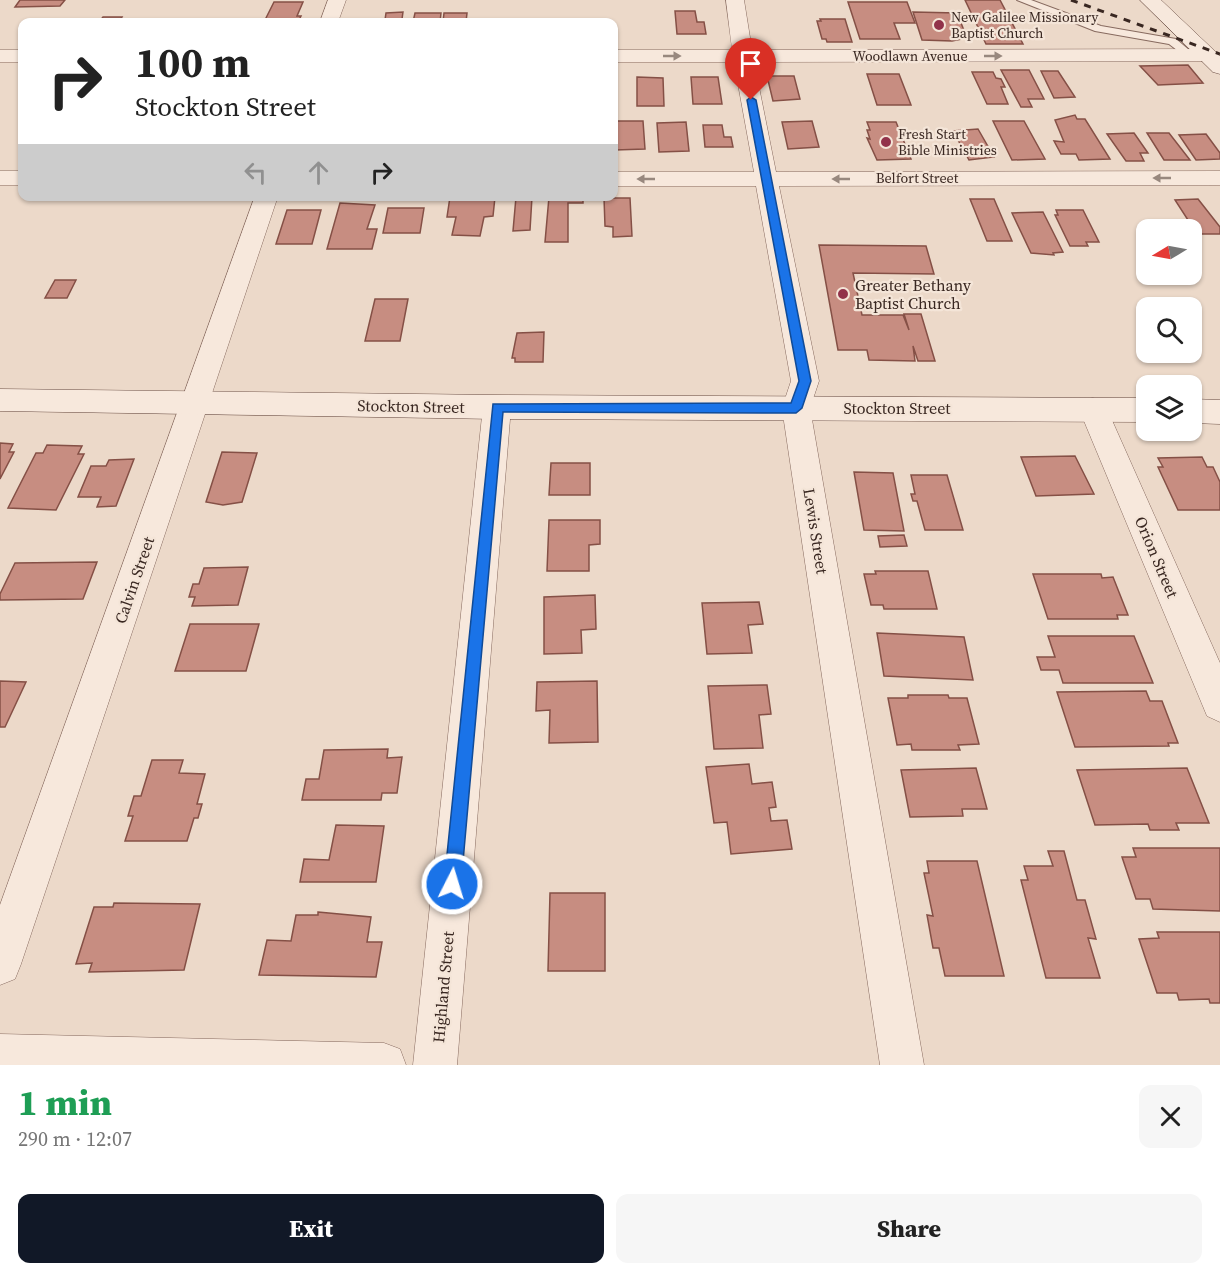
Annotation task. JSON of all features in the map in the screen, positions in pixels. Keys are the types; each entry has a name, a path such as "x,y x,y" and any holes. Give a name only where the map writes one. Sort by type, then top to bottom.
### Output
{"main road":[{"path":"1150,0 1206,59"},
{"name":"Stockton Street","path":"0,400 497,407 1136,410"},
{"path":"1202,411 1220,412"}],"street":[{"path":"330,18 337,0"},
{"name":"Lewis Street","path":"735,0 743,56 805,381 796,408 902,1065"},
{"path":"0,56 18,56"},
{"name":"Woodlawn Avenue","path":"618,56 1206,59"},
{"path":"0,178 18,178"},
{"name":"Belfort Street","path":"618,179 1220,178"},
{"name":"Calvin Street","path":"0,964 265,201"},
{"name":"Highland Street","path":"435,1065 497,407"},
{"name":"Orion Street","path":"1093,409 1220,704"},
{"path":"0,1056 384,1065"}],"lane":[{"path":"1022,0 1100,29 1172,41 1206,59"}],"building":[{"path":"20,0 65,0 60,6 15,7"},
{"path":"965,0 1000,0 1023,44 986,44"},
{"path":"274,2 303,2 297,16 301,16 300,18 266,18"},
{"path":"848,2 907,2 915,23 894,23 900,39 860,39"},
{"path":"675,11 695,11 697,22 704,22 706,34 677,34"},
{"path":"403,12 402,18 385,18 386,13"},
{"name":"New Galilee Missionary Baptist Church","path":"913,12 957,13 967,38 952,41 922,40"},
{"path":"415,13 441,13 440,18 414,18"},
{"path":"444,13 467,13 466,18 443,18"},
{"path":"820,19 845,19 852,42 827,42 826,39 822,39 817,21 821,21"},
{"path":"1188,65 1203,83 1158,85 1140,66"},
{"path":"1001,70 1029,70 1044,99 1028,99 1032,107 1021,107"},
{"path":"1041,71 1058,71 1075,97 1054,98"},
{"path":"972,72 993,72 996,78 1001,79 1005,87 1001,87 1008,104 987,104"},
{"path":"867,74 899,74 911,105 877,105"},
{"path":"767,76 794,76 800,99 773,101"},
{"path":"637,77 663,78 664,106 637,106"},
{"path":"691,77 718,77 722,104 693,104"},
{"path":"1075,115 1077,119 1085,119 1110,159 1079,160 1076,154 1061,154 1054,141 1064,142 1055,120"},
{"path":"618,121 643,121 645,149 618,150"},
{"path":"812,121 819,147 788,149 782,122"},
{"path":"993,121 1024,121 1045,159 1012,160"},
{"path":"686,122 689,151 659,152 657,123"},
{"name":"Fresh Start Bible Ministries","path":"867,122 896,122 911,159 877,160 867,138 870,139"},
{"path":"703,125 722,125 724,137 731,137 733,147 705,147"},
{"path":"978,129 994,157 969,160 953,131"},
{"path":"1134,133 1148,153 1140,153 1144,161 1126,161 1107,134"},
{"path":"1147,133 1169,133 1190,160 1164,160"},
{"path":"1206,134 1220,153 1220,159 1196,160 1179,135"},
{"path":"630,198 632,236 613,237 613,227 605,226 604,201"},
{"path":"970,199 994,199 1012,241 987,241"},
{"path":"1198,199 1220,227 1220,234 1202,234 1202,219 1187,219 1175,200"},
{"path":"449,201 495,201 493,216 484,217 480,236 452,235 456,217 447,217"},
{"path":"516,201 532,201 530,230 513,231"},
{"path":"549,201 583,201 583,203 568,203 568,242 545,242"},
{"path":"340,203 375,205 367,229 377,229 372,249 327,249"},
{"path":"388,208 424,208 420,233 383,233"},
{"path":"287,210 321,210 312,244 276,244"},
{"path":"1056,210 1083,210 1099,242 1086,242 1088,246 1070,246 1055,215 1058,215"},
{"path":"1043,212 1063,252 1053,253 1054,255 1031,253 1012,213"},
{"name":"Greater Bethany Baptist Church","path":"819,245 926,246 934,274 853,273 862,315 903,315 909,330 904,314 921,314 935,361 918,361 913,346 915,361 869,360 867,350 838,350"},
{"path":"55,280 76,280 67,298 45,298"},
{"path":"375,299 408,299 400,341 365,341"},
{"path":"544,332 543,362 515,362 515,358 512,358 517,333"},
{"path":"0,443 13,444 9,452 14,452 0,479"},
{"path":"47,445 82,446 78,454 84,454 56,510 8,508 36,453 43,453"},
{"path":"222,452 257,453 242,502 223,505 206,502"},
{"path":"1075,456 1094,494 1036,496 1021,457"},
{"path":"1202,457 1207,467 1213,467 1220,482 1220,510 1178,510 1158,467 1163,467 1158,458"},
{"path":"134,459 116,506 97,507 101,497 78,497 91,466 106,466 109,460"},
{"path":"551,463 590,463 590,495 549,495"},
{"path":"854,472 893,473 904,531 864,530"},
{"path":"911,475 947,475 963,530 925,530 917,501 913,501 911,494 915,494"},
{"path":"549,520 600,520 600,544 589,545 589,571 547,571"},
{"path":"904,535 907,546 880,547 878,536"},
{"path":"97,562 83,599 0,600 0,594 15,563"},
{"path":"248,567 238,605 192,606 195,597 189,597 193,584 199,584 204,568"},
{"path":"875,571 928,571 937,609 884,609 883,605 871,605 864,574 876,574"},
{"path":"1033,574 1101,574 1102,578 1113,577 1128,615 1117,615 1118,619 1048,619"},
{"path":"595,595 596,629 581,630 582,653 544,654 544,597"},
{"path":"759,602 763,624 748,625 752,653 707,654 702,603"},
{"path":"190,624 259,624 246,671 175,671"},
{"path":"877,633 964,637 973,680 884,676"},
{"path":"1048,636 1134,636 1153,683 1063,683 1059,670 1041,670 1037,657 1055,657"},
{"path":"0,681 26,682 5,727 0,727"},
{"path":"597,681 598,742 549,743 550,710 536,711 537,682"},
{"path":"767,685 771,714 759,715 763,748 714,749 708,686"},
{"path":"1146,691 1150,701 1162,701 1178,743 1168,743 1169,746 1075,747 1057,692"},
{"path":"908,695 948,695 949,698 967,698 979,744 958,745 960,750 912,750 911,744 897,745 888,698 908,698"},
{"path":"388,749 387,758 402,757 397,793 382,793 381,800 302,800 306,779 319,779 324,750"},
{"path":"152,760 183,760 179,773 205,774 197,804 202,804 198,818 194,818 187,841 125,841 133,816 128,816 134,796 141,796"},
{"path":"749,764 752,784 772,782 776,807 769,808 771,821 787,820 792,849 731,854 727,822 714,823 706,767"},
{"path":"976,768 987,809 962,809 963,816 910,817 901,770"},
{"path":"1187,768 1209,823 1176,823 1179,830 1150,830 1148,824 1095,825 1077,770"},
{"path":"336,825 384,826 376,882 300,882 304,859 329,860"},
{"path":"1133,848 1220,848 1220,911 1153,909 1150,899 1136,899 1122,857 1136,857"},
{"path":"1048,851 1064,851 1077,900 1085,900 1096,939 1088,938 1100,978 1046,978 1021,880 1028,880 1024,866 1053,866"},
{"path":"927,861 977,861 1004,976 945,976 939,948 933,948 927,915 933,916 924,873 929,873"},
{"path":"550,893 605,893 605,971 548,971"},
{"path":"114,903 200,904 184,970 89,972 92,963 76,964 94,907 113,907"},
{"path":"318,912 371,917 367,942 382,942 376,977 259,975 267,940 291,941 296,915 318,915"},
{"path":"1157,932 1220,932 1220,1003 1210,1003 1209,999 1179,1000 1177,993 1157,993 1139,939 1159,938"}],"railway":[{"path":"1071,0 1220,54"}],"place":[{"name":"New Galilee Missionary Baptist Church","path":"939,25"},
{"name":"Fresh Start Bible Ministries","path":"886,142"},
{"name":"Greater Bethany Baptist Church","path":"843,294"}],"route":[{"path":"452,884 497,407 796,408 805,381 751,100"}]}
